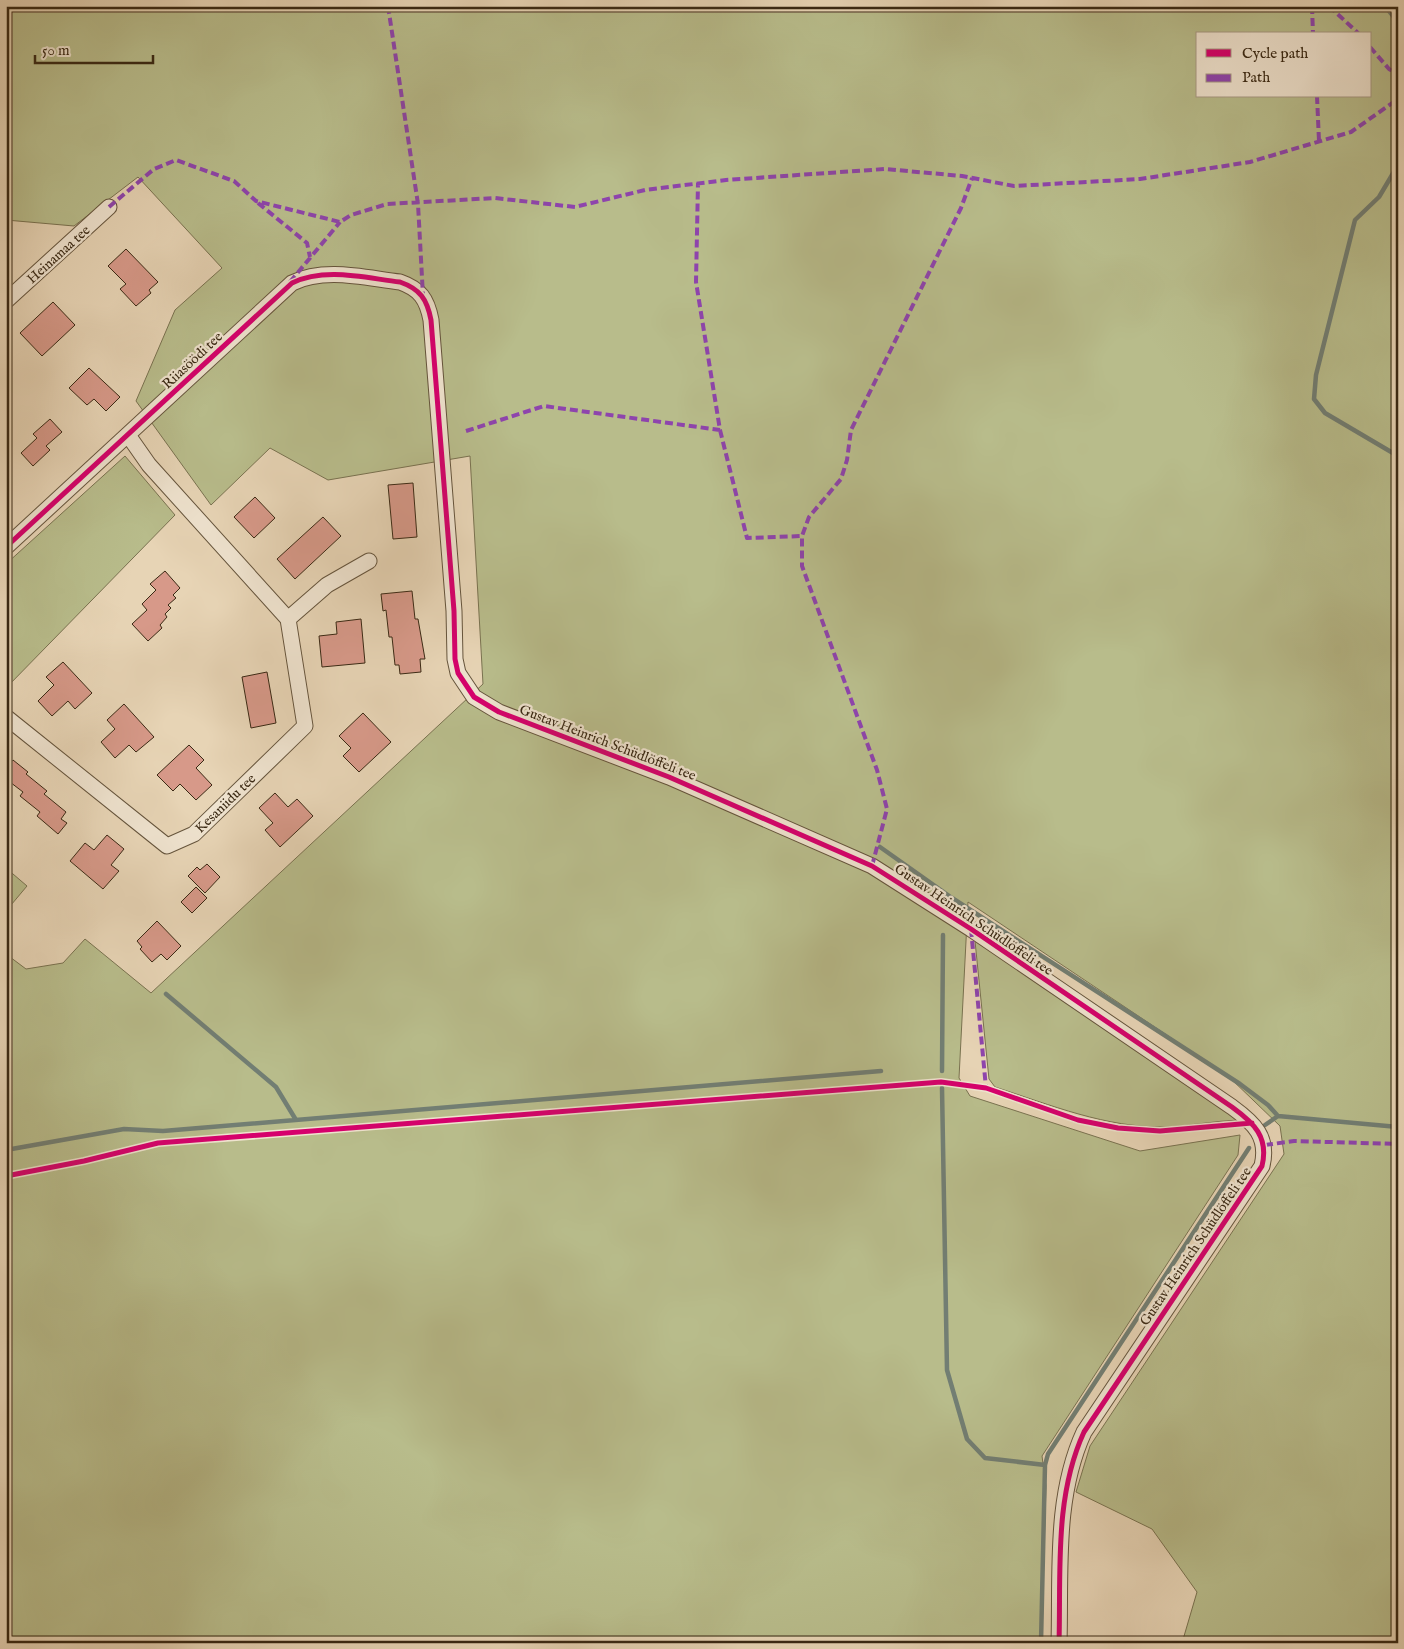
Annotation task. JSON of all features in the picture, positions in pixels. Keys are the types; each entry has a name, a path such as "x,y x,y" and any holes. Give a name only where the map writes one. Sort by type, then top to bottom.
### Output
{"street":[{"name":"Heinamaa tee","path":"6,301 109,207"},
{"name":"Riiasöödi tee","path":"6,547 283,291 301,279 327,274 400,282 411,286 423,296"},
{"name":"Gustav Heinrich Schüdlöffeli tee","path":"423,296 428,304 431,320 454,611 455,659 458,673 474,697 499,712 703,791 840,850 886,874 1232,1107 1252,1123 1265,1145 1264,1157 1258,1172 1084,1432 1074,1453 1066,1483 1062,1517 1059,1643"},
{"path":"128,435 149,465 288,620 327,585 369,561"},
{"name":"Kesaniidu tee","path":"6,717 167,846 194,834 305,726 288,620"}],"green space":[{"path":"6,6 1398,6 1398,1643 1182,1643 1197,1592 1152,1529 1076,1492 1090,1446 1284,1154 1280,1126 1228,1076 968,902 959,1078 970,1096 1140,1151 1240,1135 1238,1155 1042,1456 1046,1486 1041,1643 6,1643 6,954 26,969 63,963 85,939 151,993 483,684 470,456 328,480 270,448 211,505 136,401 175,310 222,268 138,177 74,226 6,220"},
{"path":"125,456 175,515 6,688 6,564"},
{"path":"6,868 27,886 6,911"},
{"path":"975,941 1238,1120 1166,1127 1122,1124 1058,1108 995,1087 989,1079"}],"building":[{"path":"126,249 158,282 149,290 151,293 136,306 120,289 126,284 108,266"},
{"path":"53,302 75,325 42,356 20,333"},
{"path":"89,368 120,397 106,411 94,399 87,405 69,388"},
{"path":"50,419 62,432 46,446 50,450 33,466 21,453 37,438 33,434"},
{"path":"413,483 417,537 393,539 388,485"},
{"path":"255,497 275,518 254,538 234,517"},
{"path":"323,517 341,536 295,579 277,559"},
{"path":"165,571 180,588 173,595 176,598 168,605 171,608 165,614 167,617 160,625 162,628 148,641 132,624 147,610 142,604 156,590 150,584"},
{"path":"412,591 415,619 418,619 425,659 420,659 421,672 400,674 399,665 395,665 392,637 389,637 386,610 383,611 381,594"},
{"path":"361,619 365,663 322,667 319,636 337,634 336,622"},
{"path":"63,662 92,693 75,709 68,701 52,716 38,701 54,685 46,677"},
{"path":"267,672 276,723 251,728 242,677"},
{"path":"124,704 154,737 136,752 129,745 115,758 101,742 115,729 107,720"},
{"path":"363,713 391,742 359,772 343,756 351,748 339,736"},
{"path":"189,745 204,760 196,768 212,785 196,800 180,784 173,791 157,775"},
{"path":"13,760 28,772 26,774 47,791 44,794 66,812 61,819 67,823 58,834 37,816 40,812 20,796 23,792 6,779 6,768"},
{"path":"275,793 288,807 297,799 313,816 280,847 265,830 273,823 259,808"},
{"path":"107,835 124,849 111,865 119,871 103,889 70,861 85,843 94,850"},
{"path":"207,864 220,877 205,893 188,876 197,867 200,870"},
{"path":"196,887 207,898 192,913 181,902"},
{"path":"157,921 181,946 167,960 161,954 152,962 140,949 142,947 137,941"}],"waterway":[{"path":"1385,6 1398,22"},
{"path":"1398,165 1379,197 1355,220 1316,375 1314,399 1325,413 1398,456"},
{"path":"880,847 952,898 1240,1084 1268,1105 1278,1116"},
{"path":"942,1071 943,935"},
{"path":"166,994 276,1087 296,1120"},
{"path":"6,1150 124,1129 163,1131 881,1071"},
{"path":"942,1088 947,1370 967,1439 985,1458 1045,1465"},
{"path":"1265,1125 1278,1116 1398,1127"},
{"path":"1041,1643 1045,1465 1048,1454 1249,1148"}],"marked path":[{"path":"388,6 418,204 423,296"},
{"path":"1312,6 1313,32"},
{"path":"1329,6 1357,32"},
{"path":"1372,49 1389,69 1398,74"},
{"path":"1317,98 1319,141"},
{"path":"109,207 154,169 176,160 234,181 256,201 340,222 351,215 387,204 495,198 575,207 645,190 726,180 885,169 962,176 1014,186 1140,179 1250,162 1351,132 1398,99"},
{"path":"872,866 887,809 877,770 802,566 802,536 809,517 841,479 847,460 851,430 961,208 972,178"},
{"path":"466,431 544,406 720,430 696,282 698,183"},
{"path":"258,203 307,243 310,257"},
{"path":"290,282 340,222"},
{"path":"720,430 747,538 802,536"},
{"path":"971,929 986,1088"},
{"path":"1265,1145 1294,1141 1398,1144"}],"cycle path":[{"path":"6,547 292,283 318,276 345,275 400,282 407,285 422,296 431,320 454,611 455,659 458,673 474,697 499,712 669,777 872,866 971,929 1232,1107 1253,1125 1258,1132 1263,1147 1262,1166 1084,1432 1074,1457 1063,1509 1059,1643"},
{"path":"6,1176 84,1161 158,1143 941,1082 986,1088 1078,1120 1118,1128 1160,1131 1252,1123"}]}
